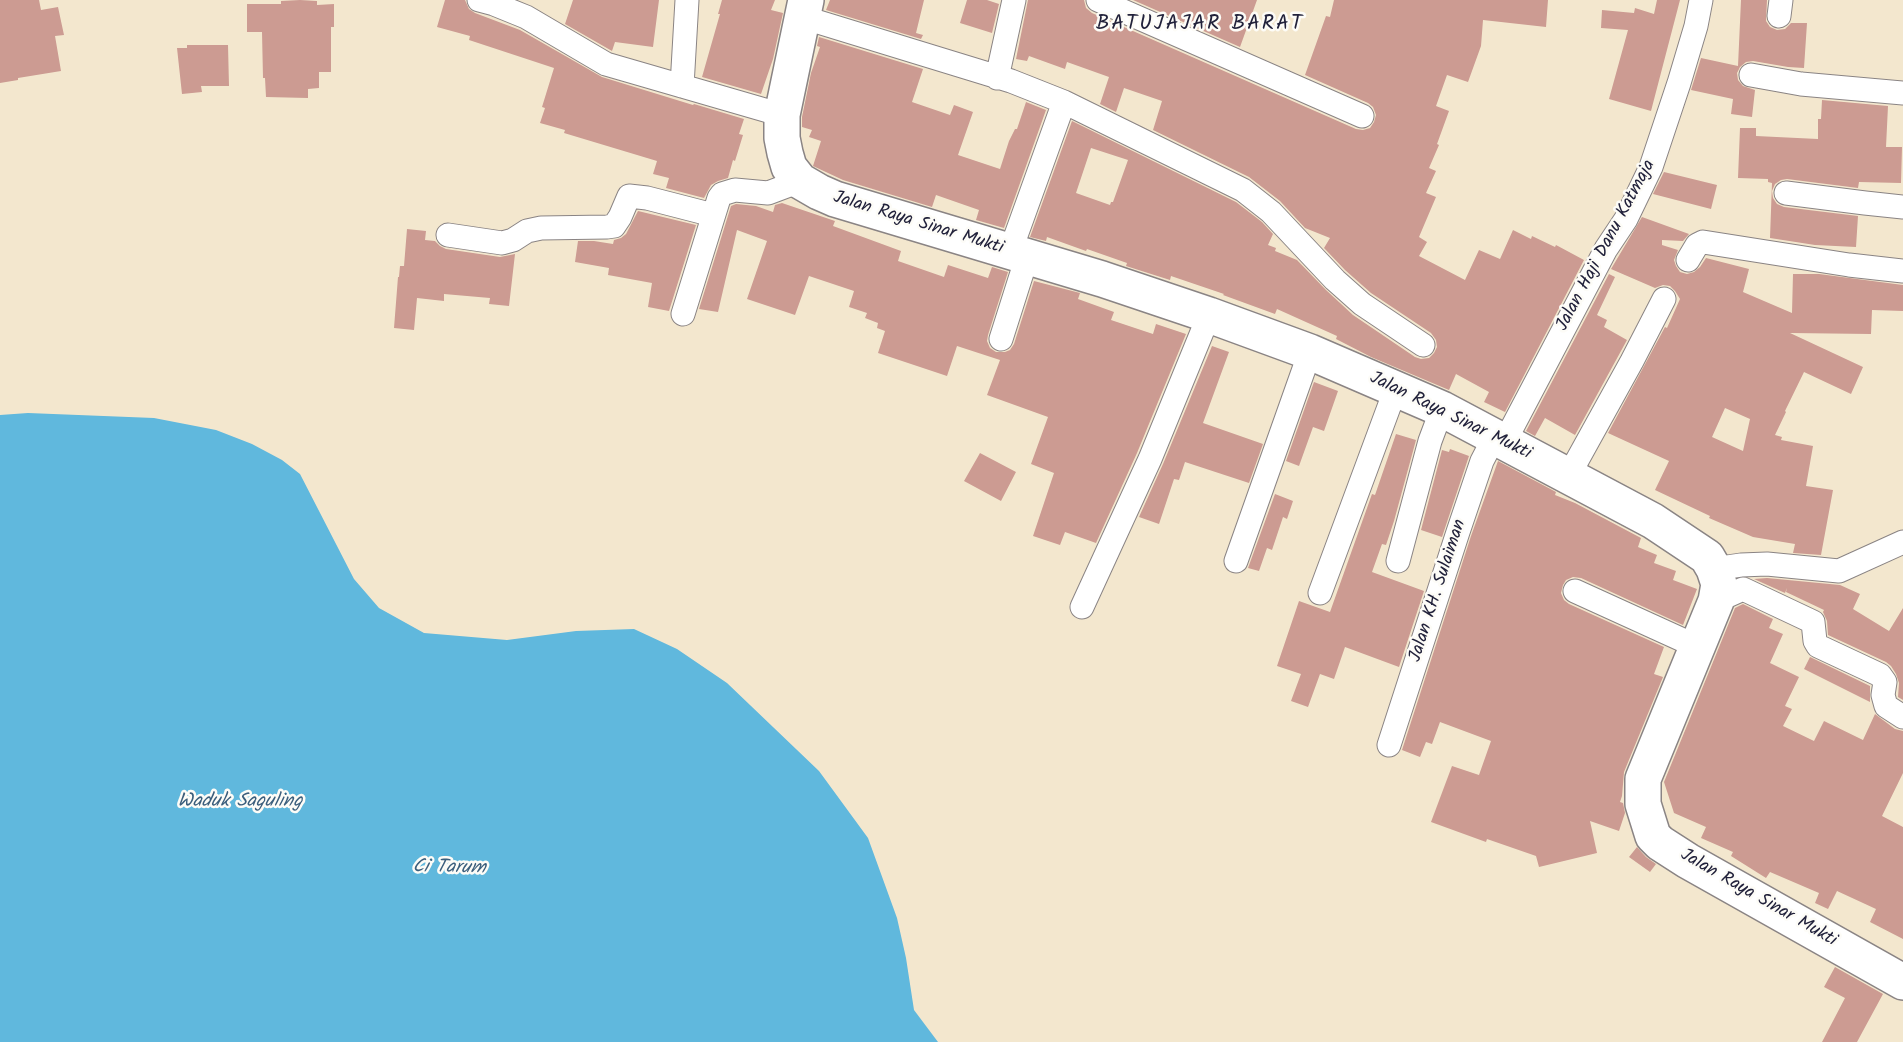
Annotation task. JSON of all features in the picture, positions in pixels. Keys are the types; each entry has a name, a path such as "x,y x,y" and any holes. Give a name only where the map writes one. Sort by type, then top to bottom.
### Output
{"highway":[{"path":"800,181 789,167 785,153 782,115 804,9"},
{"name":"Jalan Raya Sinar Mukti","path":"800,181 835,199 1102,279 1310,352 1442,409 1653,521 1707,557 1715,585 1698,647 1643,779 1643,804 1653,836 1688,861 1903,982"}],"street":[{"path":"480,0 527,8 606,64 782,115"},
{"path":"682,86 687,0"},
{"path":"998,78 1014,0"},
{"path":"1098,0 1362,116"},
{"name":"Jalan Haji Danu Katmaja","path":"1499,440 1606,249 1626,219 1651,167 1679,83 1701,0"},
{"path":"804,9 1064,102 1243,190 1270,212 1335,280 1362,304 1423,345"},
{"path":"1751,75 1903,93"},
{"path":"1001,339 1018,255 1064,102"},
{"path":"683,314 719,198 728,191 768,193 800,181"},
{"path":"1786,193 1903,207"},
{"path":"447,235 502,243 527,231 541,228 614,226 629,196 713,215"},
{"path":"1688,260 1697,245 1703,242 1903,271"},
{"path":"1569,475 1664,299"},
{"path":"1082,607 1150,459 1209,315"},
{"path":"1236,561 1310,352"},
{"path":"1320,593 1396,388"},
{"path":"1398,561 1430,441 1442,409"},
{"name":"Jalan KH. Sulaiman","path":"1390,745 1482,461 1499,440"},
{"path":"1715,585 1741,565 1767,564 1839,571 1903,542"},
{"path":"1715,585 1744,589 1813,622 1818,646 1883,678 1885,682 1882,695 1886,706 1903,717"},
{"path":"1575,591 1698,647"}],"water":[{"name":"Waduk Saguling","path":"28,413 154,418 216,430 252,444 282,460 300,474 354,579 379,608 424,633 507,640 576,631 634,629 677,649 727,683 819,771 868,838 897,918 914,1010 938,1042 0,1042 0,415"}],"building":[{"path":"0,0 39,0 41,10 58,7 64,35 55,36 61,71 0,83"},
{"path":"445,0 465,0 469,9 475,13 520,30 602,77 744,119 739,134 743,135 728,178 711,185 704,198 666,188 669,178 653,174 657,161 540,123 554,68 469,40 470,36 437,27"},
{"path":"573,0 659,0 653,47 615,42 612,51 565,24"},
{"path":"722,0 775,0 771,10 783,13 773,59 761,94 702,77"},
{"path":"830,0 924,0 916,33 923,35 921,39 826,10"},
{"path":"967,0 987,0 999,4 992,33 960,23"},
{"path":"1028,0 1084,0 1086,8 1092,13 1363,130 1370,128 1374,122 1376,115 1373,107 1305,75 1326,16 1330,17 1334,0 1548,0 1546,27 1483,20 1481,46 1468,82 1447,75 1436,106 1449,111 1429,168 1436,171 1426,193 1436,197 1419,237 1427,242 1419,256 1465,280 1479,250 1500,259 1513,230 1531,239 1532,236 1555,247 1556,245 1584,260 1505,412 1484,402 1489,392 1456,374 1449,390 1371,357 1336,339 1337,336 1277,309 1275,314 1171,276 1170,280 1126,266 1127,263 1087,249 1086,251 1047,237 1046,241 1030,237 1072,121 1236,202 1273,234 1268,245 1276,248 1275,251 1297,260 1353,315 1415,357 1429,358 1437,347 1431,333 1371,293 1345,270 1324,248 1330,238 1305,228 1280,201 1249,177 1153,130 1162,101 1124,88 1116,112 1100,104 1109,77 1067,62 1065,69 1029,56 1027,61 1016,59","holes":["1091,148 1128,160 1110,205 1076,193"]},
{"path":"1133,0 1257,0 1240,47"},
{"path":"1657,0 1680,0 1651,111 1609,99 1628,30 1601,28 1602,10 1634,13 1635,8 1654,14"},
{"path":"1741,0 1767,0 1766,21 1770,27 1777,30 1785,29 1791,23 1807,23 1804,68 1753,61 1740,67 1738,80 1743,86 1755,90 1752,117 1731,114 1733,99 1691,90 1701,58 1738,66"},
{"path":"281,1 317,1 317,5 334,4 331,72 319,72 319,88 308,89 308,98 266,97 262,32 247,32 247,4 281,4"},
{"path":"819,37 923,69 912,102 950,115 954,105 973,112 958,155 1000,169 1026,102 1046,110 1004,228 976,220 979,210 936,195 932,207 843,180 813,166 821,141 809,137 812,130 802,127 802,117 811,73 820,47 817,46"},
{"path":"187,45 228,45 229,86 201,86 202,92 182,94 177,48 187,48"},
{"path":"1822,100 1888,106 1886,147 1902,147 1901,183 1859,182 1858,188 1787,179 1775,184 1773,198 1777,204 1784,207 1858,216 1856,247 1815,245 1770,238 1772,183 1768,182 1768,179 1738,178 1740,128 1756,128 1756,136 1818,139"},
{"path":"1664,172 1717,185 1711,209 1653,194"},
{"path":"782,203 835,221 833,226 901,251 898,261 944,277 948,265 988,278 992,267 1008,272 987,341 990,348 996,352 1010,350 1014,344 1034,281 1080,293 1078,299 1114,312 1111,320 1153,334 1156,324 1186,334 1096,543 1065,532 1060,545 1033,536 1054,473 1031,464 1048,417 987,395 1000,360 957,346 947,376 878,353 885,331 877,328 878,323 865,318 867,313 849,307 854,291 809,276 795,315 747,299 767,241 737,230 718,312 699,309 731,206 756,206 773,212 775,205"},
{"path":"638,211 696,225 669,311 648,307 652,283 608,275 609,268 575,262 578,241 613,244 614,240 626,234"},
{"path":"1642,217 1689,234 1683,241 1662,240 1662,245 1678,250 1674,260 1680,272 1694,272 1706,258 1749,269 1743,292 1792,313 1793,274 1819,274 1903,285 1903,311 1872,310 1871,334 1790,333 1863,367 1851,394 1804,372 1775,435 1782,437 1781,440 1813,446 1806,486 1833,490 1821,555 1793,553 1795,544 1753,537 1655,490 1669,461 1608,433 1665,327 1667,328 1680,299 1670,286 1655,288 1611,269","holes":["1725,408 1750,419 1743,451 1712,437"]},
{"path":"407,229 426,231 425,240 435,241 446,249 500,257 515,254 509,306 489,304 490,298 444,294 444,301 417,298 414,330 394,328 398,277 400,266 404,266"},
{"path":"1609,274 1615,277 1597,315 1607,320 1604,327 1627,340 1575,435 1545,418 1535,436 1526,431"},
{"path":"1212,346 1229,352 1203,423 1263,444 1249,483 1185,462 1179,480 1174,479 1159,524 1139,517 1163,464"},
{"path":"1314,382 1338,391 1324,431 1313,427 1299,466 1286,461"},
{"path":"1396,434 1416,440 1386,545 1382,544 1372,572 1424,591 1399,667 1345,647 1334,679 1320,674 1308,707 1291,701 1301,674 1277,666 1299,601 1330,612"},
{"path":"1450,449 1469,456 1442,537 1421,530 1442,450 1449,452"},
{"path":"980,453 1016,472 1001,501 964,481"},
{"path":"1498,461 1556,492 1555,495 1641,538 1638,547 1657,555 1654,563 1676,571 1673,580 1697,589 1683,625 1581,578 1573,577 1563,585 1561,593 1569,604 1664,647 1654,674 1663,677 1624,772 1620,802 1623,803 1625,813 1619,831 1590,821 1597,853 1539,867 1536,856 1431,822 1452,766 1479,775 1491,741 1440,722 1432,744 1426,742 1420,757 1402,750"},
{"path":"1275,494 1293,501 1287,519 1283,517 1272,550 1267,548 1259,571 1248,568"},
{"path":"1754,579 1840,585 1860,594 1853,609 1889,631 1903,608 1903,700 1898,697 1899,683 1891,666 1828,635 1824,610 1786,592 1787,588 1785,593"},
{"path":"1743,604 1773,619 1769,628 1783,634 1770,663 1799,677 1785,706 1792,709 1783,726 1814,741 1824,721 1863,740 1875,714 1895,729 1903,731 1903,773 1882,816 1903,827 1903,939 1870,922 1876,909 1837,891 1828,909 1815,903 1819,893 1770,872 1766,878 1731,856 1733,852 1701,838 1706,827 1674,813 1664,782 1735,608"},
{"path":"1810,657 1870,686 1870,702 1804,669"},
{"path":"1637,847 1656,864 1650,872 1629,857"},
{"path":"1835,967 1883,994 1857,1042 1822,1042 1845,998 1824,987"}],"district":[{"name":"BATUJAJAR BARAT","path":"1200,25"}],"water label":[{"name":"Ci Tarum","path":"449,869"}]}
